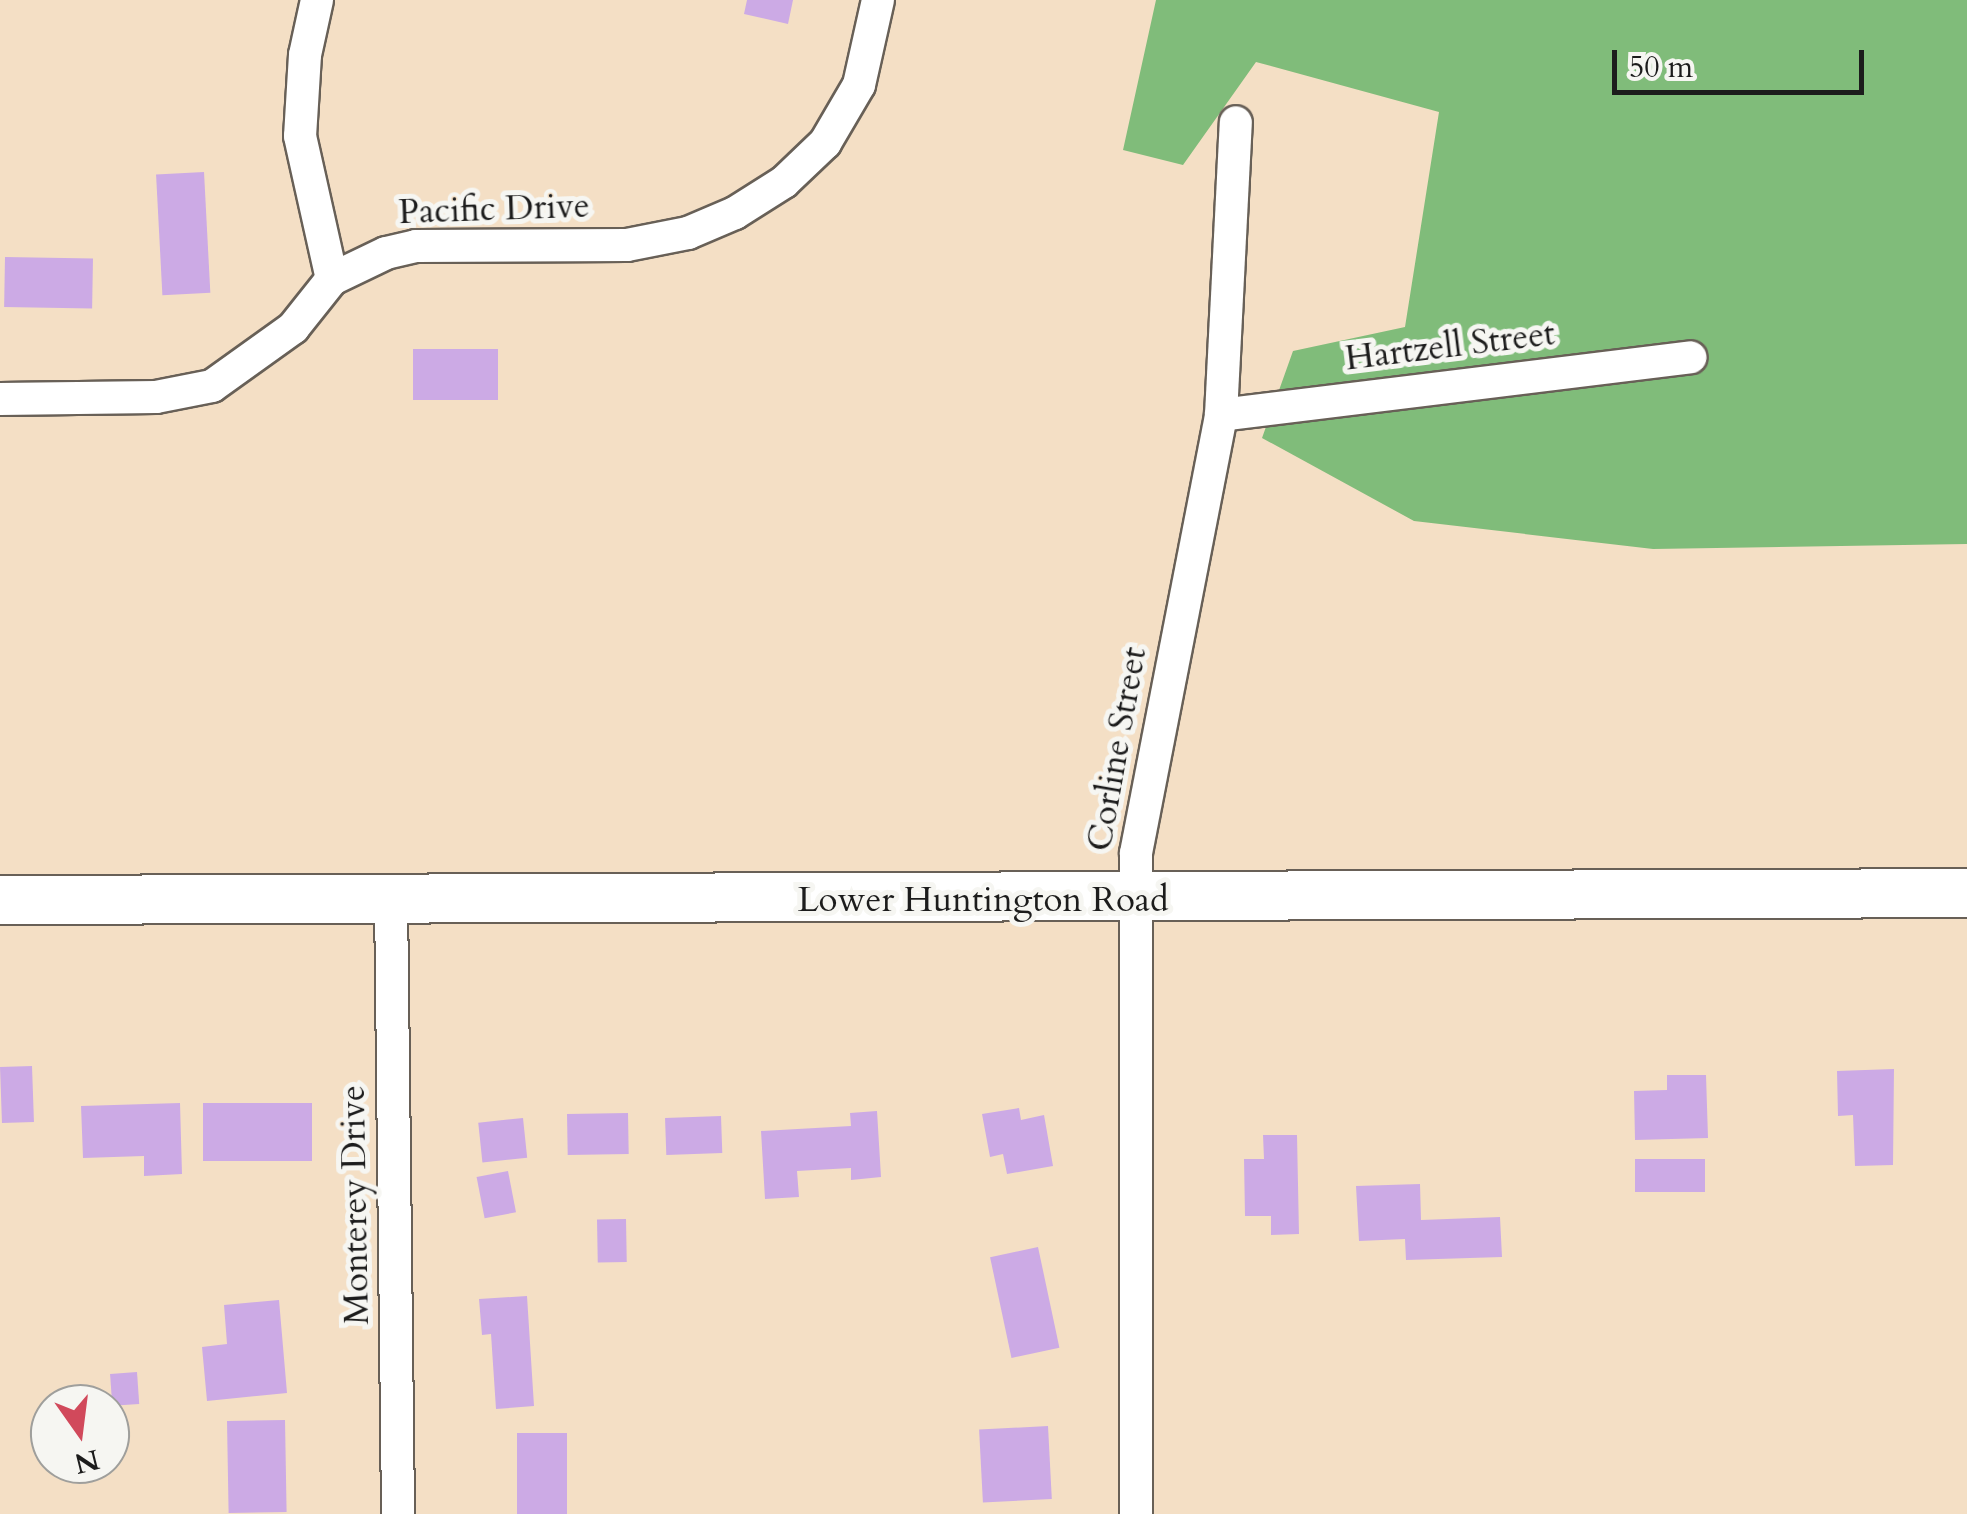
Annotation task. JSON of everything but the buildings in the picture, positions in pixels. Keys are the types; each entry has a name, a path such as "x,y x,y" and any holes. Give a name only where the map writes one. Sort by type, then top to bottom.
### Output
{"main road":[{"name":"Lower Huntington Road","path":"0,900 391,896 1134,900 1967,894"}],"street":[{"path":"317,0 305,55 300,136 332,279"},
{"name":"Pacific Drive","path":"0,399 156,398 212,386 292,328 332,279 365,260 416,246 628,244 688,233 784,182 825,142 858,85 878,0"},
{"name":"Corline Street","path":"1136,1514 1136,853 1221,415 1236,122"},
{"name":"Hartzell Street","path":"1221,415 1690,356"},
{"name":"Monterey Drive","path":"391,896 398,1514"}],"green space":[{"path":"1156,0 1967,0 1967,544 1653,549 1414,521 1262,438 1293,351 1405,327 1439,112 1256,62 1183,165 1123,150"}]}
